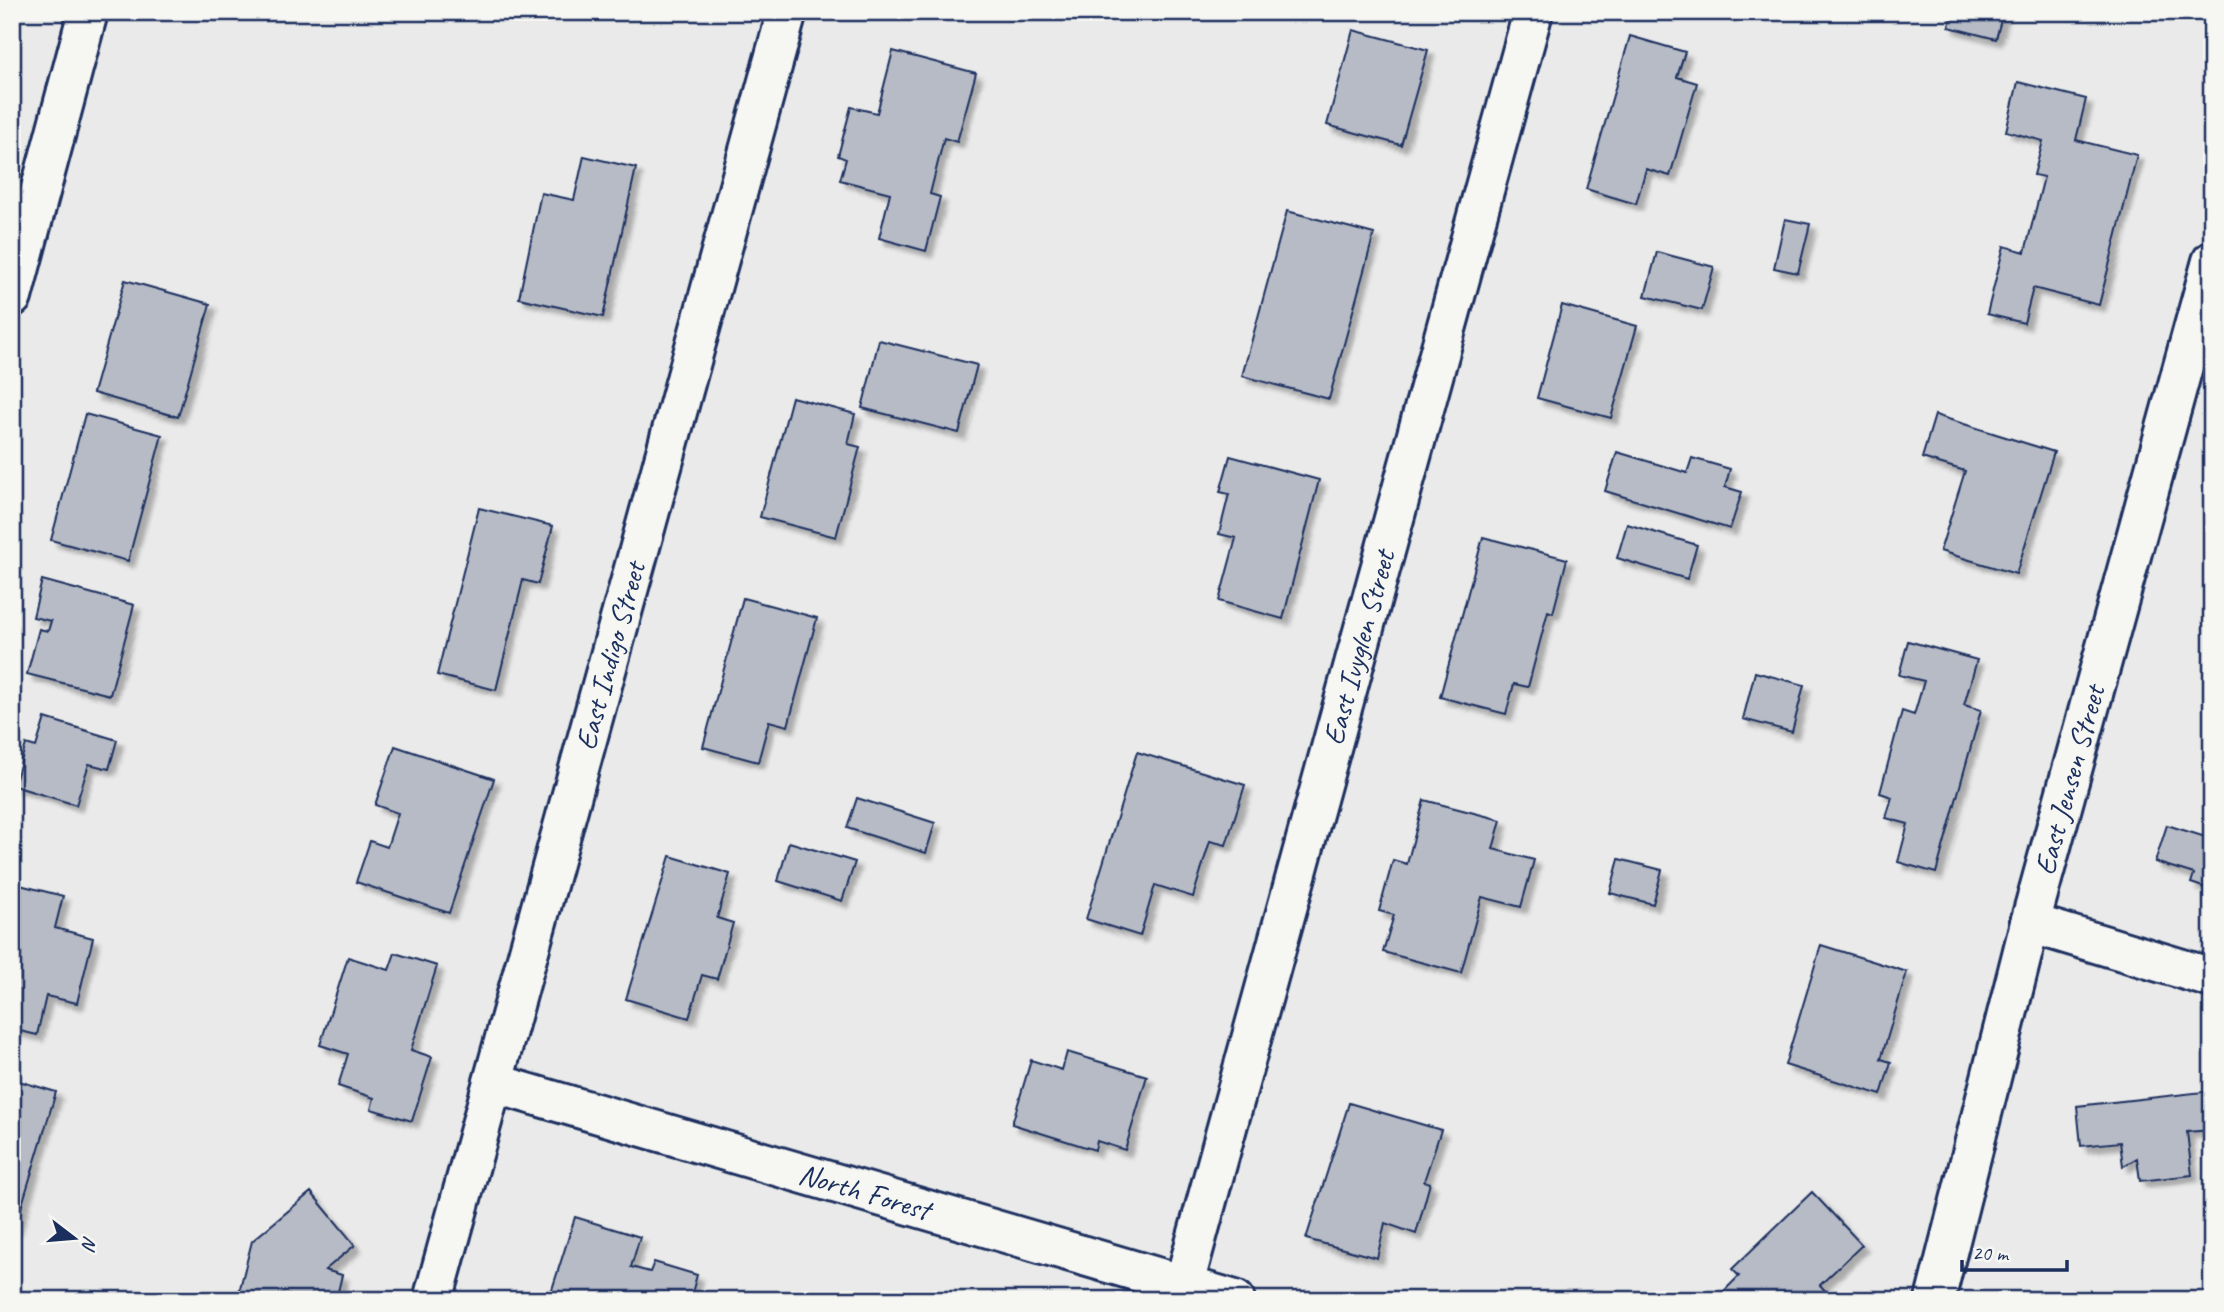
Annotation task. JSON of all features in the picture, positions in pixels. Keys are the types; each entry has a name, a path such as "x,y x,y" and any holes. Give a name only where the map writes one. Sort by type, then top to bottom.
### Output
{"street":[{"path":"12,297 88,12"},
{"name":"East Indigo Street","path":"433,1300 786,12"},
{"name":"East Ivyglen Street","path":"1184,1284 1533,12"},
{"name":"East Jensen Street","path":"1935,1300 2030,923 2212,261"},
{"path":"2030,923 2212,978"},
{"name":"North Forest","path":"493,1083 1235,1300"}],"building":[{"path":"1952,12 2003,12 1996,39 1949,27"},
{"path":"1353,30 1428,50 1401,145 1327,125"},
{"path":"1630,36 1685,52 1677,77 1697,83 1670,176 1646,169 1636,204 1586,189"},
{"path":"893,51 976,73 957,142 944,138 930,194 940,197 926,251 879,238 890,193 840,180 846,159 838,156 851,107 877,113"},
{"path":"2018,82 2086,99 2076,140 2137,155 2099,305 2033,288 2024,323 1987,314 2004,246 2025,252 2044,177 2034,175 2043,141 2006,131"},
{"path":"584,156 636,168 603,317 519,298 541,193 574,200"},
{"path":"1287,211 1374,234 1329,399 1242,376"},
{"path":"1785,219 1810,224 1798,273 1774,268"},
{"path":"1657,252 1714,267 1702,310 1645,296"},
{"path":"125,280 210,304 178,417 93,393"},
{"path":"1562,305 1637,326 1611,418 1537,398"},
{"path":"879,340 977,365 959,433 862,408"},
{"path":"792,397 855,414 848,444 860,447 836,537 760,517"},
{"path":"85,414 162,435 128,561 51,540"},
{"path":"1935,415 2054,452 2016,574 1940,551 1965,471 1922,458"},
{"path":"1617,452 1687,473 1692,458 1730,469 1725,487 1742,492 1730,529 1605,491"},
{"path":"1230,456 1319,480 1283,619 1219,601 1236,538 1219,534 1229,494 1220,492"},
{"path":"479,508 553,526 538,584 523,580 496,690 437,675"},
{"path":"1627,524 1697,545 1687,579 1617,558"},
{"path":"1483,537 1567,559 1553,613 1548,611 1528,687 1514,684 1506,714 1440,697"},
{"path":"42,580 134,605 110,695 27,674 39,629 48,631 51,621 33,617"},
{"path":"743,598 817,618 788,726 769,721 758,762 703,747"},
{"path":"1908,641 1977,660 1964,705 1981,710 1936,873 1898,862 1908,824 1886,818 1892,797 1880,793 1902,711 1914,715 1924,681 1899,675"},
{"path":"1755,672 1804,685 1792,732 1743,719"},
{"path":"45,718 117,740 109,769 89,764 76,805 14,786 26,744 36,747"},
{"path":"395,746 494,779 449,913 356,882 370,841 387,847 398,813 375,805"},
{"path":"1137,752 1245,785 1226,845 1210,841 1193,897 1155,885 1140,936 1086,919"},
{"path":"857,798 935,823 926,853 847,828"},
{"path":"1424,800 1501,820 1493,849 1534,860 1521,907 1482,897 1461,973 1383,952 1394,915 1379,911 1393,860 1407,864"},
{"path":"2167,825 2212,839 2212,890 2191,883 2194,874 2155,862"},
{"path":"789,842 855,862 842,901 778,881"},
{"path":"670,856 730,874 717,918 733,923 717,979 702,975 689,1018 626,999"},
{"path":"1619,859 1662,870 1653,904 1610,893"},
{"path":"12,883 63,896 55,928 93,938 77,1003 46,996 37,1035 12,1029"},
{"path":"1821,945 1907,972 1881,1059 1891,1062 1881,1095 1785,1065"},
{"path":"395,953 437,966 411,1050 432,1057 412,1121 371,1109 374,1098 338,1086 348,1054 320,1045 348,957 389,970"},
{"path":"1067,1052 1147,1076 1125,1150 1097,1141 1095,1150 1012,1124 1031,1060 1062,1070"},
{"path":"12,1079 56,1092 15,1228 12,1227"},
{"path":"2212,1091 2212,1130 2187,1132 2192,1175 2140,1181 2137,1158 2123,1166 2120,1142 2081,1146 2077,1106"},
{"path":"1349,1103 1441,1130 1424,1181 1430,1183 1416,1234 1385,1223 1377,1258 1306,1239"},
{"path":"311,1192 355,1245 325,1270 342,1275 336,1300 237,1300 252,1241"},
{"path":"1812,1192 1862,1245 1820,1285 1828,1294 1823,1300 1715,1300 1739,1276 1732,1269"},
{"path":"575,1217 640,1237 631,1267 650,1272 654,1262 697,1275 690,1300 549,1299"}]}
